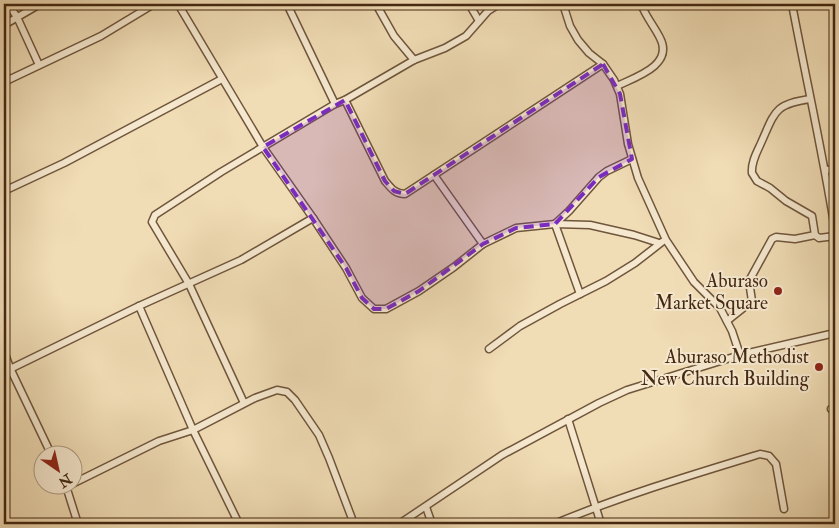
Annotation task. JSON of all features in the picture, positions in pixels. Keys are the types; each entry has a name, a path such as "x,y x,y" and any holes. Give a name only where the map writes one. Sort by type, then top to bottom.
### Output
{"street":[{"path":"8,4 17,17 39,65"},
{"path":"4,25 40,4"},
{"path":"4,82 101,36 154,4"},
{"path":"178,4 262,147 313,218 346,268 362,298 374,309 386,309 419,291 483,244 516,228 555,224 590,226 662,242"},
{"path":"287,4 334,104"},
{"path":"376,4 394,36 414,60"},
{"path":"469,4 478,21"},
{"path":"244,403 189,284 152,222 155,215 334,104 345,100 414,60 445,48 466,36 488,11 499,4"},
{"path":"563,4 570,26 578,40 589,53 603,64 617,86 632,159 662,242 694,282 720,308 740,355"},
{"path":"617,86 644,73 660,61 663,55 664,48 660,37 640,4"},
{"path":"792,4 826,170 835,230"},
{"path":"345,100 380,172 394,191 399,194 405,194 603,64"},
{"path":"4,191 64,163 222,79"},
{"path":"810,99 788,104 774,115 769,122 756,154 752,173 757,181 812,216 815,235"},
{"path":"555,224 599,177 632,159"},
{"path":"826,170 835,169"},
{"path":"434,175 483,244"},
{"path":"7,370 139,306 241,260 313,218"},
{"path":"555,224 580,294"},
{"path":"727,321 752,300 748,280 772,239 776,237 795,238 815,235 819,238 835,236"},
{"path":"488,349 520,326 606,281 635,263 662,242"},
{"path":"139,306 192,430 239,524"},
{"path":"398,524 502,455 627,390 740,355 835,333"},
{"path":"4,351 7,370 47,446"},
{"path":"82,479 159,441 192,430 244,403 276,390 286,392 295,400 318,435 329,458 354,524"},
{"path":"568,420 601,524"},
{"path":"554,524 675,479 760,454 769,456 776,464 784,509"},
{"path":"72,496 78,524"},
{"path":"426,507 432,524"}],"highlighted area":[{"path":"603,64 620,94 632,159 599,177 555,224 516,228 483,244 419,291 386,309 374,309 362,298 346,268 263,147 345,100 385,181 394,191 405,194"}],"place":[{"name":"Aburaso Market Square","path":"778,291"},
{"name":"Aburaso Methodist New Church Building","path":"819,367"}]}
